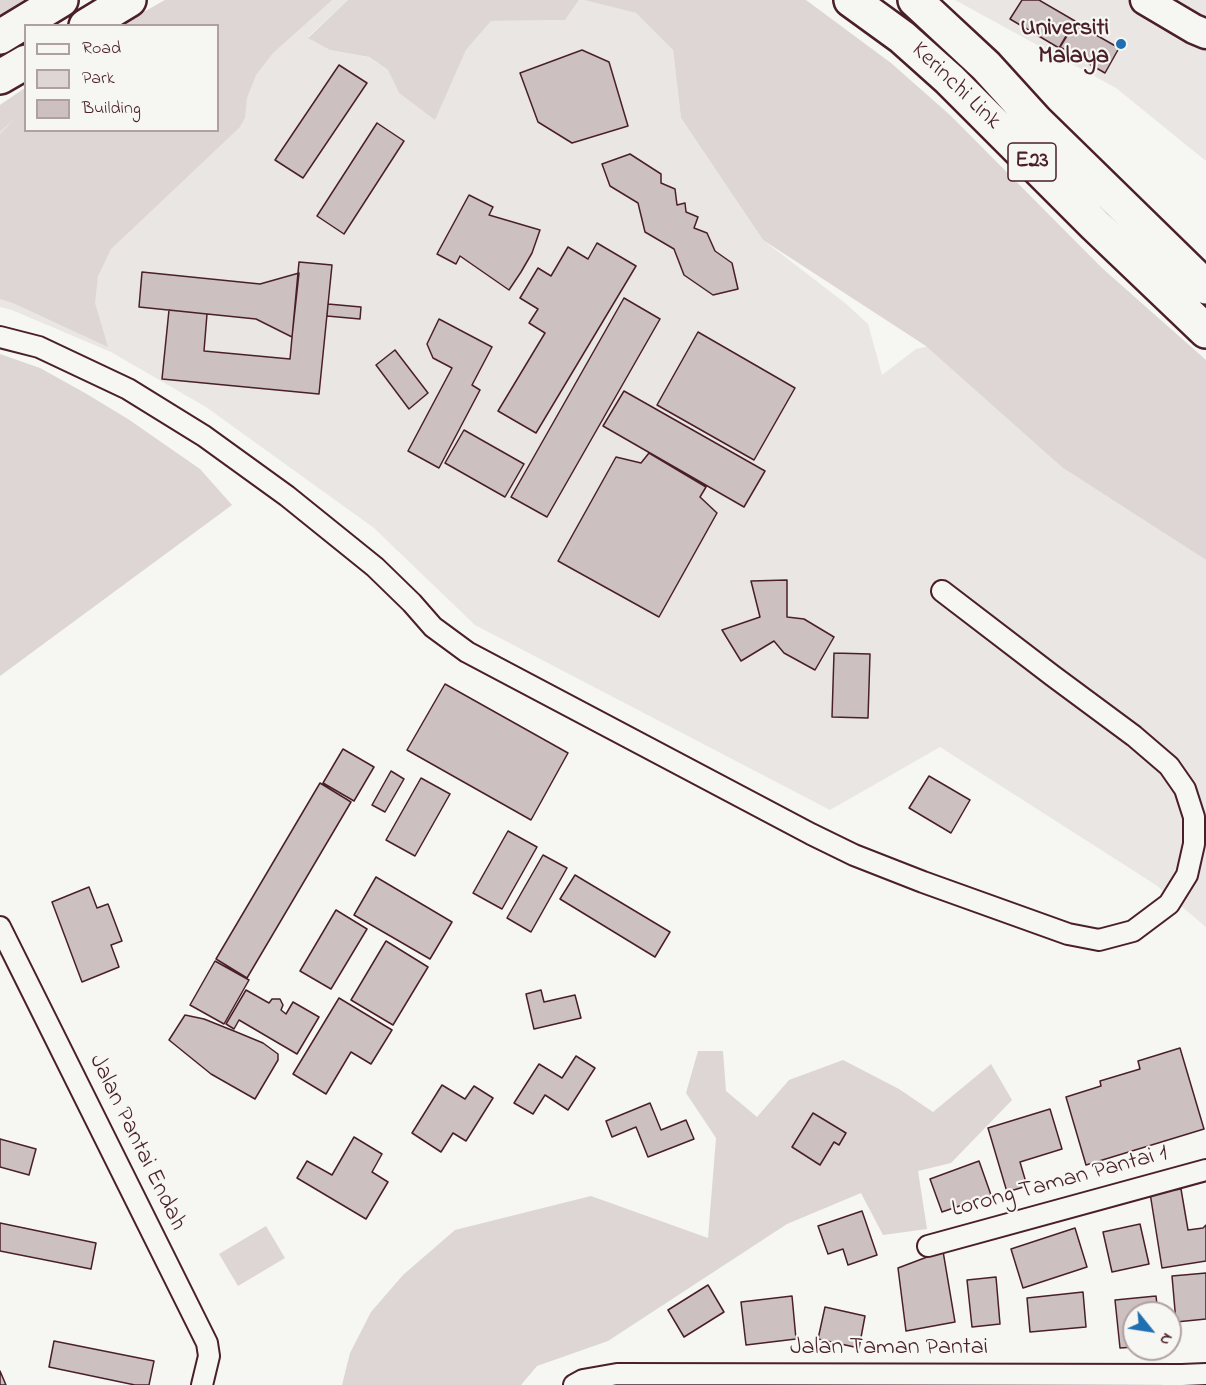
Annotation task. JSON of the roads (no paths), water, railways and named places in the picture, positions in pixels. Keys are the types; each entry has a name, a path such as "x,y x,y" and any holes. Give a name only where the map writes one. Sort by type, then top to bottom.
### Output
{"highway":[{"path":"0,38 61,0"},
{"path":"89,24 129,0"},
{"name":"Kerinchi Link","path":"851,0 902,37 949,79 1206,332"},
{"name":"Kerinchi Link","path":"915,0 986,66 1036,121 1206,287"},
{"path":"0,77 24,63"}],"street":[{"path":"1144,0 1206,34"},
{"path":"0,337 39,347 128,388 204,436 287,496 375,567 433,627 467,652 811,834 854,855 923,882 1068,934 1099,940 1134,931 1169,904 1187,875 1194,844 1194,817 1185,789 1169,766 1134,736 942,591"},
{"name":"Jalan Pantai Endah","path":"0,927 207,1343 209,1356 202,1385"},
{"name":"Lorong Taman Pantai 1","path":"928,1246 1206,1170"},
{"name":"Jalan Taman Pantai","path":"574,1385 583,1380 617,1374 1206,1374"}],"place":[{"name":"Universiti Malaya","path":"1121,44"}]}
